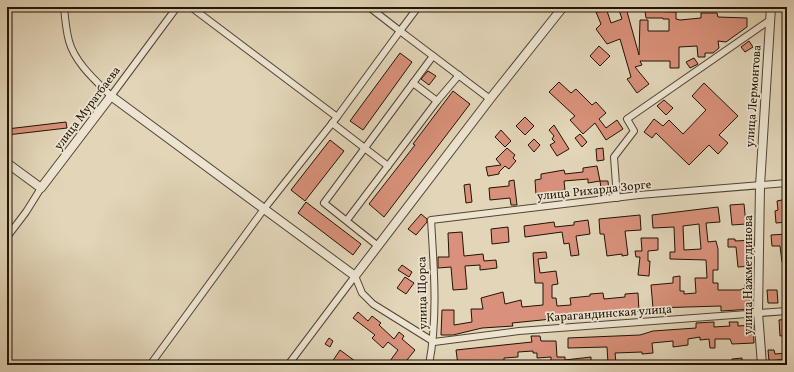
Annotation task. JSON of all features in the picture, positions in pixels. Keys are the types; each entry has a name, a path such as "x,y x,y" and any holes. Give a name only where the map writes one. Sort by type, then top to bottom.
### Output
{"street":[{"path":"64,7 69,42 74,53 85,69 111,96 355,276 362,293 373,304 434,342"},
{"name":"улица Муратбаева","path":"41,188 177,7"},
{"path":"192,7 337,117"},
{"path":"369,7 490,98"},
{"path":"150,365 264,210 337,117 418,7"},
{"path":"288,365 490,98 564,7"},
{"name":"улица Лермонтова","path":"760,186 771,7"},
{"path":"617,198 614,157 634,131 627,119 770,20"},
{"path":"378,246 324,203 434,56"},
{"path":"347,220 437,101 459,75"},
{"path":"413,83 437,101"},
{"path":"332,123 388,166"},
{"path":"7,163 41,188 26,212 7,237"},
{"name":"улица Рихарда Зорге","path":"431,220 617,198 787,183"},
{"name":"улица Нажметдинова","path":"760,186 758,313 762,365"},
{"name":"улица Щорса","path":"429,365 434,342 436,287 431,220"},
{"name":"Карагандинская улица","path":"434,342 519,331 787,311"}],"green space":[{"path":"785,90 787,90 787,117 783,117"}],"building":[{"path":"626,8 639,55 640,20 648,20 648,31 669,31 669,19 646,18 645,11 676,12 676,19 680,20 701,18 701,13 717,13 718,17 747,18 747,27 726,42 718,41 719,48 713,53 705,53 705,57 698,57 697,46 679,47 679,68 670,68 670,61 640,61 642,65 635,67 649,84 637,93 627,79 631,77 620,39 607,44 596,29 601,24 596,12 607,11 611,23 622,19 619,10"},
{"path":"749,41 753,47 745,52 741,47"},
{"path":"599,46 610,56 600,66 590,56"},
{"path":"400,53 412,62 363,130 350,121"},
{"path":"694,58 698,64 690,68 686,62"},
{"path":"428,71 436,76 429,85 421,79"},
{"path":"559,82 571,93 576,89 592,105 596,102 606,113 599,119 606,128 617,120 623,129 606,140 595,123 583,134 570,120 575,116 549,92"},
{"path":"704,83 738,116 719,135 728,143 718,154 709,145 689,165 656,133 652,138 644,132 654,119 663,126 669,120 683,134 706,110 692,96"},
{"path":"453,91 470,104 384,217 369,204 415,145 413,144"},
{"path":"664,100 673,108 666,115 657,106"},
{"path":"525,117 534,126 525,135 516,126"},
{"path":"66,122 67,128 7,135 7,129"},
{"path":"554,125 569,149 557,156 550,145 555,142 552,139 554,136 549,130"},
{"path":"501,130 511,141 505,147 495,137"},
{"path":"580,134 587,142 582,147 575,138"},
{"path":"534,139 540,145 534,152 528,145"},
{"path":"330,140 344,151 305,201 291,190"},
{"path":"507,148 515,155 513,158 516,161 509,169 505,166 499,174 488,176 486,167 501,165 496,159"},
{"path":"603,148 604,160 597,161 596,149"},
{"path":"597,166 600,181 588,183 588,179 564,181 565,190 536,195 535,180 541,179 541,174 564,170 565,174 583,172 583,168"},
{"path":"514,180 517,205 511,205 510,198 490,200 489,188 509,186 509,181"},
{"path":"600,181 608,181 609,194 602,195"},
{"path":"470,184 472,202 466,203 464,185"},
{"path":"787,199 787,222 776,223 775,211 778,210 777,201"},
{"path":"306,202 361,244 353,255 298,213"},
{"path":"744,204 746,224 732,225 730,205"},
{"path":"718,207 720,222 706,223 708,242 716,241 718,249 718,270 713,270 713,283 718,283 718,290 740,290 745,288 745,284 751,284 753,309 721,311 721,306 653,308 651,285 673,283 673,277 680,276 680,291 684,291 684,294 696,293 695,278 707,278 706,260 670,259 670,252 675,252 674,227 653,228 652,215","holes":["699,224 701,249 684,250 683,226"]},
{"path":"421,214 427,219 427,222 416,235 408,229"},
{"path":"640,215 641,230 625,231 628,255 622,256 622,254 607,256 604,234 600,234 599,219"},
{"path":"588,220 590,234 576,236 579,255 571,256 569,243 564,244 562,232 525,237 524,226 554,222 555,227 574,225 574,222"},
{"path":"508,227 509,242 492,244 491,229"},
{"path":"462,232 464,256 483,254 484,261 496,260 497,268 480,270 480,265 465,266 467,289 453,290 451,267 438,268 438,257 449,257 448,233"},
{"path":"787,234 787,262 782,262 780,246 772,246 771,235"},
{"path":"641,238 658,238 658,250 648,251 648,261 650,261 649,276 638,275 640,257 636,257 635,251 642,251"},
{"path":"728,239 735,239 735,241 754,240 754,246 750,246 752,266 738,267 736,247 728,247"},
{"path":"546,252 547,258 538,259 540,273 556,271 558,284 552,285 552,298 556,298 557,306 571,305 570,298 590,296 590,294 603,293 604,299 625,297 625,294 638,293 639,311 588,315 589,318 572,319 572,317 512,323 513,326 482,328 453,335 441,335 442,310 454,310 454,325 472,322 471,309 483,309 481,298 503,292 505,304 521,300 522,307 543,305 543,283 535,283 533,253"},
{"path":"402,265 412,272 409,277 398,270"},
{"path":"405,277 414,283 406,294 397,288"},
{"path":"767,290 777,290 778,303 768,303"},
{"path":"358,312 368,321 372,316 381,323 379,325 394,339 399,332 404,336 402,339 415,350 403,365 387,365 398,350 388,342 383,348 372,338 375,335 353,318"},
{"path":"787,319 787,335 780,336 779,320"},
{"path":"714,322 714,327 730,326 729,322 738,322 738,326 753,325 754,343 732,344 730,339 715,339 715,348 710,348 709,339 700,340 700,337 688,339 688,345 673,347 673,341 652,343 653,353 615,353 616,363 608,363 607,347 568,348 568,338 640,335 653,331 696,328 696,323"},
{"path":"531,336 540,336 541,341 556,341 557,357 565,357 565,360 591,357 591,365 551,365 551,357 537,358 537,353 533,353 533,351 518,352 518,357 504,358 504,361 498,361 498,364 458,365 456,350 532,342"},
{"path":"329,338 333,341 330,347 325,344"},
{"path":"340,350 355,361 353,365 330,365"},
{"path":"768,350 774,350 775,354 787,353 787,359 769,361"},
{"path":"742,358 742,365 732,365 732,359"}]}
